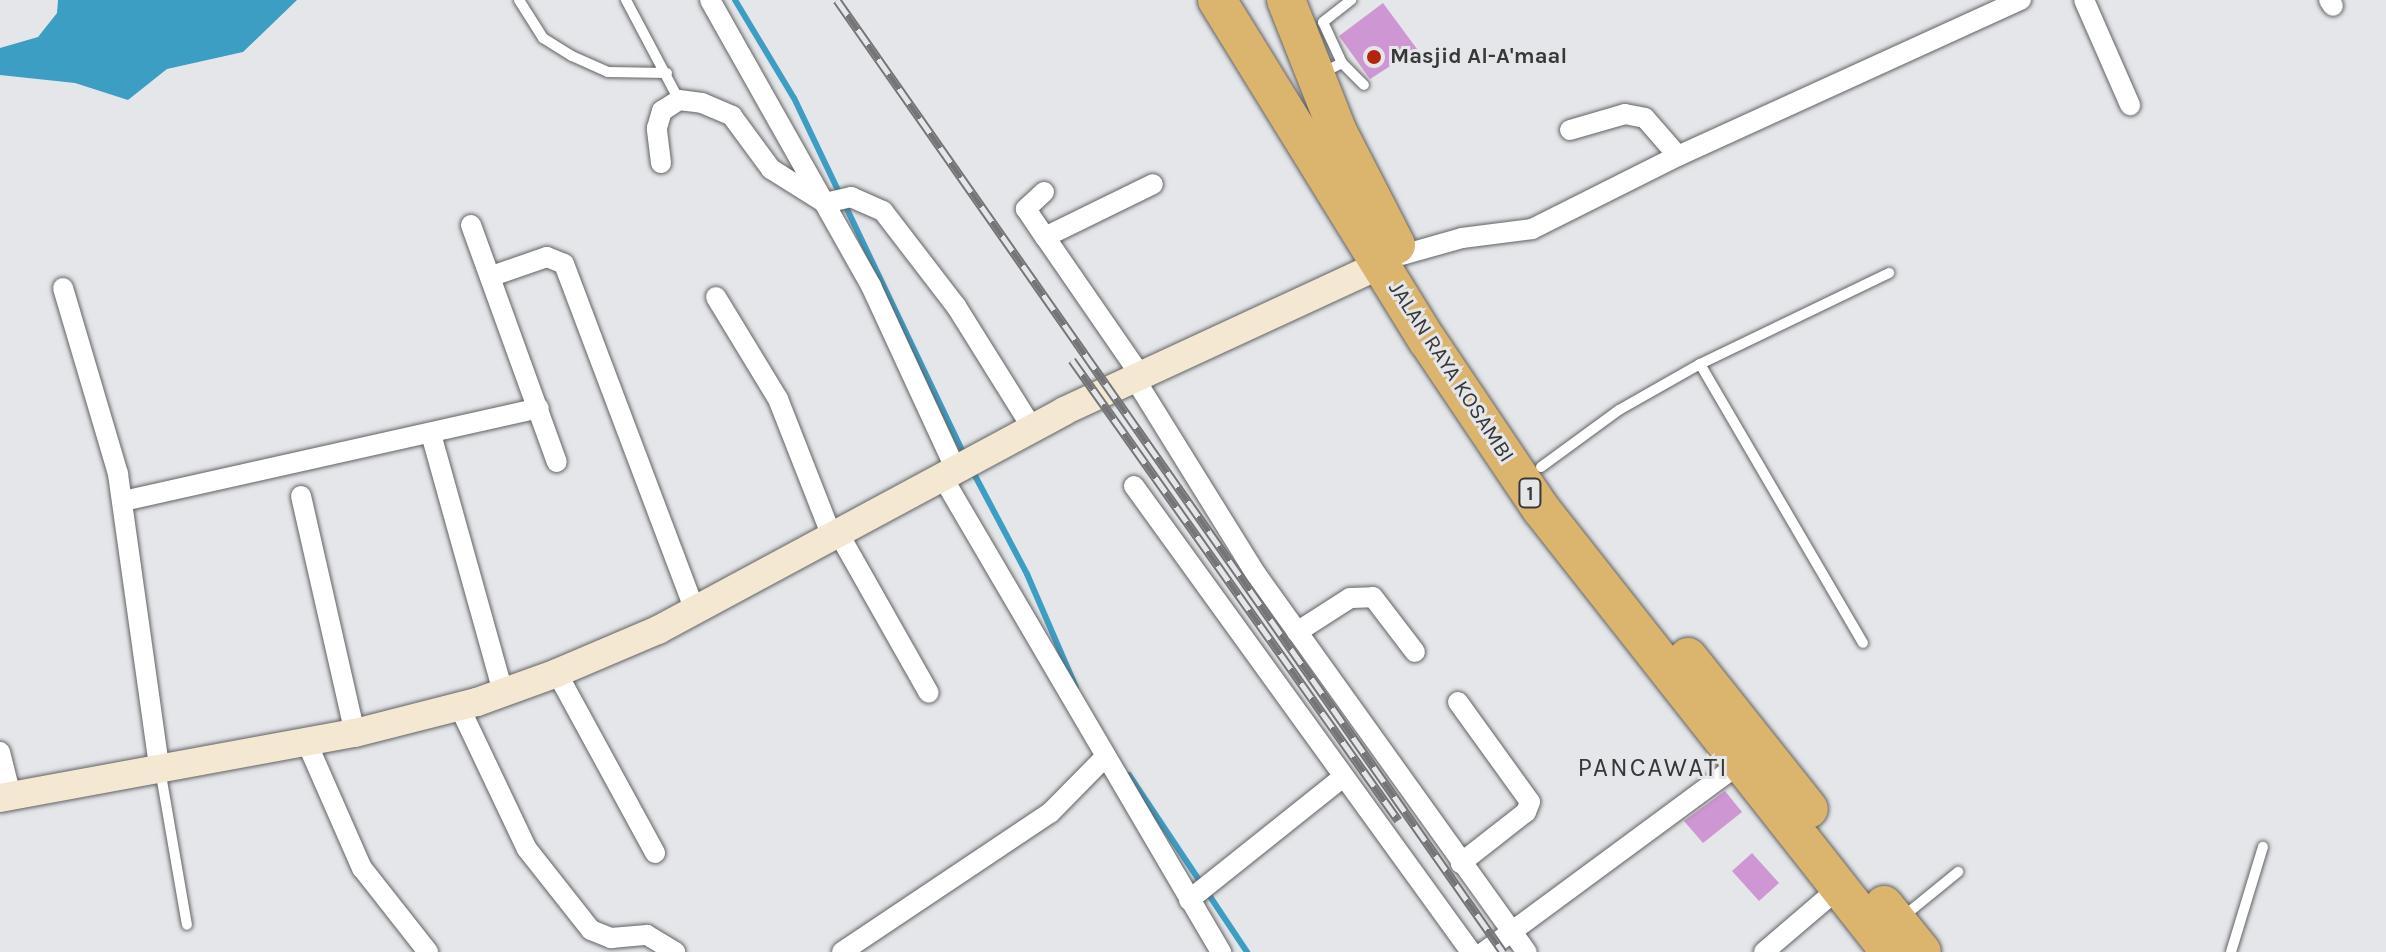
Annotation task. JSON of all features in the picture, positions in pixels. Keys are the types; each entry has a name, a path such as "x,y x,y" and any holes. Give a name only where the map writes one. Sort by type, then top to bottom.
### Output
{"highway":[{"name":"JALAN RAYA KOSAMBI","path":"1217,0 1392,260 1836,871"},
{"name":"JALAN RAYA KOSAMBI","path":"1286,0 1328,70 1392,260 1468,404 1541,509 1739,764 1894,936 1922,952"}],"street":[{"path":"710,0 781,124 837,200 871,286 955,471 1104,758 1194,896 1221,952"},
{"path":"0,752 6,797 159,765 355,733 459,706 557,673 695,610 836,538 1033,429 1138,377 1392,260 1462,238 1532,229 1678,156 2021,0"},
{"path":"2084,0 2130,105"},
{"path":"661,163 657,142 662,111 679,100 719,109 745,134 771,169 837,200 867,200 901,230 1033,429"},
{"path":"1570,130 1625,114 1645,118 1678,156"},
{"path":"745,134 781,124"},
{"path":"1045,237 1153,184"},
{"path":"1044,192 1026,209 1138,377 1297,632 1527,952"},
{"path":"471,225 557,462"},
{"path":"492,276 547,257 564,264 695,610"},
{"path":"63,288 111,441 123,501 159,765"},
{"path":"716,297 778,399 836,538 929,693"},
{"path":"123,501 539,408"},
{"path":"431,434 503,692"},
{"path":"1134,486 1342,778 1471,952"},
{"path":"301,496 355,733"},
{"path":"1297,632 1350,598 1373,597 1415,652"},
{"path":"557,673 655,853"},
{"path":"1458,702 1530,802 1526,812 1461,863"},
{"path":"459,706 527,849 591,930 611,938 647,935 675,952"},
{"path":"307,743 362,868 428,952"},
{"path":"842,952 1050,813 1104,758"},
{"path":"1484,952 1510,929 1739,764"},
{"path":"1194,896 1342,778"},
{"path":"1764,952 1836,871"}],"lane":[{"path":"519,0 543,38 572,56 608,72 667,73"},
{"path":"626,0 679,100"},
{"path":"1351,0 1323,22 1328,70 1364,85"},
{"path":"1541,467 1608,417 1700,364 1889,273"},
{"path":"1700,364 1863,643"},
{"path":"159,765 187,925"},
{"path":"2231,952 2263,847"},
{"path":"1894,936 1958,872"}],"water":[{"path":"58,0 297,0 243,52 167,69 128,100 75,83 0,75 0,48 38,37 57,13"}],"building":[{"path":"1383,3 1417,49 1370,79 1339,36"},
{"path":"1725,791 1742,812 1703,843 1684,821"},
{"path":"1752,853 1779,883 1759,901 1732,871"}],"waterway":[{"path":"735,0 794,98 965,456"},
{"path":"972,470 1027,574 1076,687"},
{"path":"1129,775 1247,952"}],"railway":[{"path":"837,0 1503,952"},
{"path":"1072,360 1398,820"}],"place":[{"name":"Masjid Al-A'maal","path":"1374,57"}],"district":[{"name":"PANCAWATI","path":"1653,768"}]}
